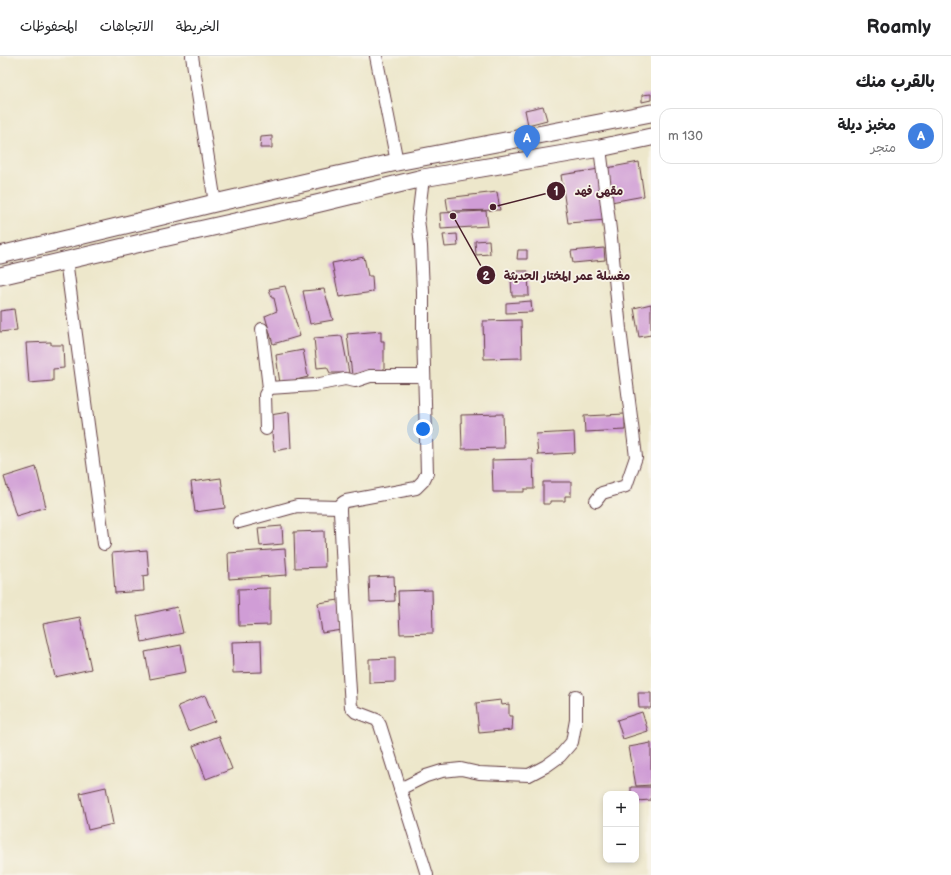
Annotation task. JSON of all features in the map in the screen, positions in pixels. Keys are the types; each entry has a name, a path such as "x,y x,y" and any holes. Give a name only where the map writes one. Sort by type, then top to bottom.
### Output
{"main road":[{"path":"0,255 215,203 397,162 651,113"},
{"path":"0,276 423,178 600,148 651,137"},
{"path":"142,221 144,242"}],"street":[{"path":"192,56 215,203"},
{"path":"376,56 397,162"},
{"path":"596,500 602,493 626,486 636,457 600,148"},
{"path":"423,178 418,219 423,291 427,473 424,481 416,488 346,501 342,503 340,507 351,707 356,712 377,720 380,726 427,875"},
{"path":"66,260 104,544"},
{"path":"262,328 269,388 265,395 266,429"},
{"path":"269,388 315,385 345,378 355,380 370,376 424,376"},
{"path":"239,522 297,506 340,507"},
{"path":"400,789 426,776 442,771 461,769 480,773 529,775 546,766 560,756 572,742 576,720 576,696"}],"building":[{"path":"651,94 651,100 642,102 642,95"},
{"path":"543,106 547,120 528,125 525,110"},
{"path":"272,136 272,148 260,148 261,137"},
{"path":"639,162 644,196 611,202 607,168"},
{"path":"599,169 606,220 568,223 561,175"},
{"path":"497,192 500,210 448,211 446,198"},
{"path":"486,211 488,226 441,229 440,213"},
{"path":"457,234 458,246 445,247 443,235"},
{"path":"489,240 490,254 476,255 475,241"},
{"path":"604,248 605,260 573,263 571,251"},
{"path":"518,250 527,250 527,259 517,259"},
{"path":"364,257 368,276 372,276 373,292 339,297 332,263"},
{"path":"515,271 528,271 529,296 512,296 511,278 516,278"},
{"path":"285,286 300,336 273,344 265,316 277,311 274,298 272,298 269,289"},
{"path":"324,289 333,320 310,324 303,291"},
{"path":"531,301 532,312 506,313 506,303"},
{"path":"651,304 651,335 639,337 634,308"},
{"path":"14,309 17,330 0,332 0,311"},
{"path":"521,320 522,358 484,359 483,321"},
{"path":"381,331 381,341 384,341 384,372 352,375 347,334"},
{"path":"342,336 349,373 330,373 327,367 317,368 314,338"},
{"path":"51,342 51,345 63,345 64,368 53,369 53,381 29,383 26,343"},
{"path":"303,350 308,377 280,384 276,355"},
{"path":"289,412 291,448 274,451 270,415"},
{"path":"503,414 504,448 462,449 461,415"},
{"path":"625,414 625,430 585,432 584,416"},
{"path":"574,432 575,453 538,455 536,434"},
{"path":"533,459 534,489 524,489 524,492 493,492 492,460"},
{"path":"36,467 46,507 16,516 4,477"},
{"path":"221,478 225,508 195,512 191,482"},
{"path":"543,482 571,482 571,496 565,496 565,501 550,501 550,504 543,504"},
{"path":"282,526 283,544 260,546 258,528"},
{"path":"324,531 325,567 295,568 294,532"},
{"path":"285,549 287,575 229,579 228,553"},
{"path":"147,550 149,575 143,576 144,591 115,593 112,553"},
{"path":"394,576 395,601 370,602 369,577"},
{"path":"270,588 270,625 239,626 238,589"},
{"path":"432,590 433,633 400,634 398,591"},
{"path":"339,600 343,630 322,633 318,603"},
{"path":"177,607 183,633 142,642 137,616"},
{"path":"80,617 91,669 55,677 43,624"},
{"path":"261,641 262,672 233,673 232,642"},
{"path":"181,645 186,672 150,679 145,652"},
{"path":"395,658 395,682 369,683 369,659"},
{"path":"638,693 651,693 651,708 639,708"},
{"path":"205,695 215,721 188,731 178,706"},
{"path":"501,700 502,705 509,704 509,716 513,716 512,730 479,733 476,703"},
{"path":"642,712 648,731 623,739 617,720"},
{"path":"219,736 232,769 206,779 193,746"},
{"path":"651,743 651,785 636,786 629,747"},
{"path":"106,787 113,824 88,830 80,793"},
{"path":"631,787 651,787 651,800 639,801 639,791 631,791"}],"place":[{"name":"مخبز ديلة","path":"527,158"},
{"name":"مقهى فهد","path":"493,207"},
{"name":"مغسلة عمر المختار الحديثة","path":"453,216"}]}
